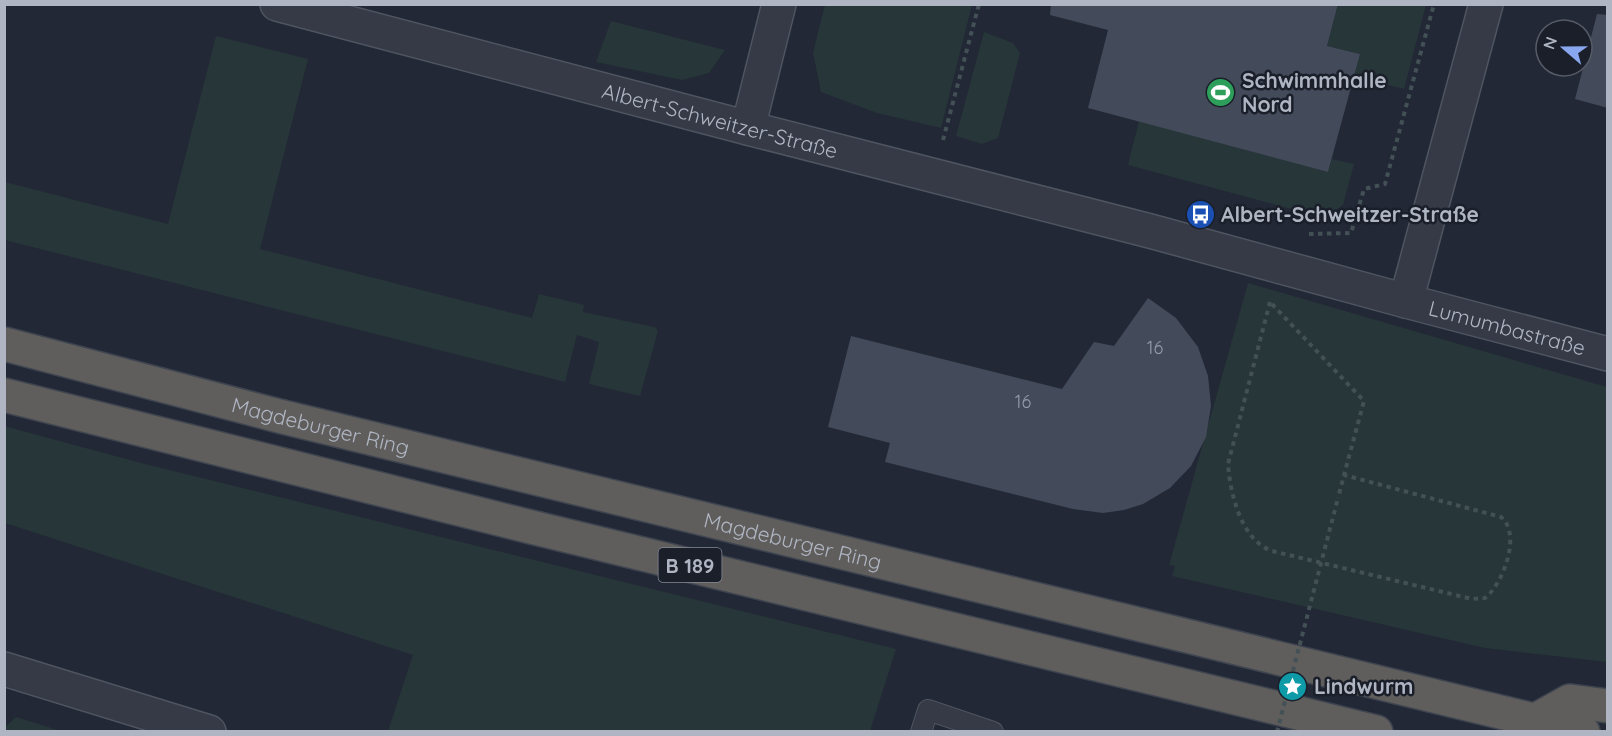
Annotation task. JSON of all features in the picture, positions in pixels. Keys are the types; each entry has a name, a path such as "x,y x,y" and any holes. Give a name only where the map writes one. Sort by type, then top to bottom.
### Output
{"highway":[{"name":"Magdeburger Ring","path":"4,344 290,418 1582,732"},
{"name":"B 189","path":"4,395 543,530 1376,732"},
{"path":"1536,720 1570,701 1608,706"}],"street":[{"name":"Albert-Schweitzer-Straße","path":"277,4 1138,228 1406,301"},
{"path":"748,128 779,4"},
{"path":"1406,301 1486,4"},
{"name":"Lumumbastraße","path":"1406,301 1608,354"},
{"path":"4,669 209,732"}],"lane":[{"path":"921,732 928,710 993,732"}],"path":[{"path":"942,147 980,4"},
{"path":"1299,235 1351,233 1364,189 1385,184 1434,4"},
{"path":"1279,266 1228,464 1233,496 1256,542 1272,551 1472,599 1485,598 1495,589 1500,580 1511,538 1509,526 1502,517 1344,475"},
{"path":"1270,301 1364,401 1277,732"}],"shaded area":[{"path":"825,5 972,5 941,128 877,113 821,92 813,53"},
{"path":"1338,5 1426,5 1404,89 1354,76 1360,54 1327,46"},
{"path":"611,21 725,50 709,73 682,80 596,62"},
{"path":"984,32 1013,43 1020,53 998,138 982,144 956,136"},
{"path":"216,36 308,59 260,249 532,318 539,294 584,305 583,312 654,327 658,331 640,396 589,384 599,342 577,335 565,382 5,240 5,182 168,224"},
{"path":"1139,121 1328,172 1332,159 1354,164 1343,205 1325,218 1128,165"},
{"path":"1248,283 1607,387 1607,662 1485,648 1172,576 1175,566 1169,565"},
{"path":"4,426 145,464 896,649 870,731 388,731 413,655 5,523"},
{"path":"16,717 61,731 5,731 5,727"}],"building":[{"name":"Schwimmhalle Nord","path":"1051,4 1338,4 1327,46 1360,54 1328,172 1088,108 1108,30 1050,15"},
{"path":"1597,14 1608,15 1608,108 1575,99 1580,78 1594,78 1594,26"},
{"path":"1148,298 1176,318 1198,347 1208,376 1211,406 1206,437 1191,466 1170,488 1143,504 1103,513 1073,509 885,462 890,443 828,427 851,336 1062,389 1094,342 1114,346"}],"place":[{"name":"Schwimmhalle Nord","path":"1221,92"},
{"name":"Albert-Schweitzer-Straße","path":"1200,214"},
{"name":"Lindwurm","path":"1293,686"}]}
